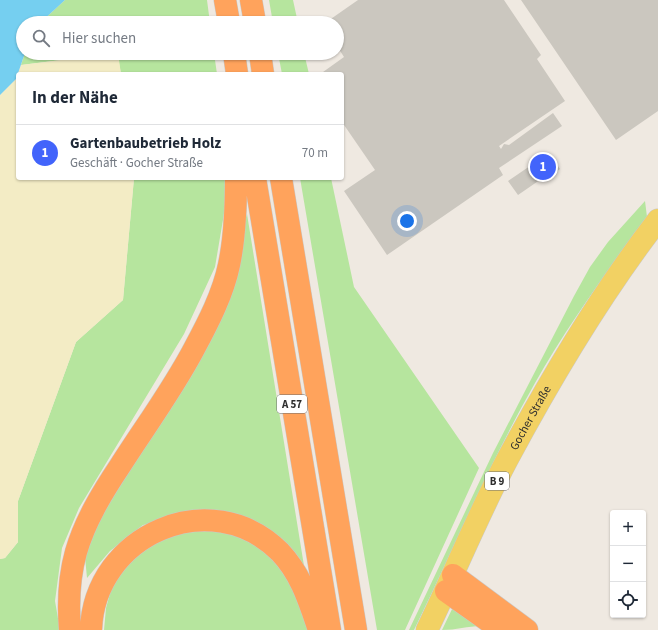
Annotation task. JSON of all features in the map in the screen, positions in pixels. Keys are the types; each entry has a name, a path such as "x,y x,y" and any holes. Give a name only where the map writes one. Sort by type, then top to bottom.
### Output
{"highway":[{"path":"226,0 228,16"},
{"path":"251,0 254,16"},
{"path":"261,60 264,72"},
{"path":"70,630 69,605 72,573 83,531 104,491 194,350 218,299 229,266 236,214 236,180"},
{"name":"A 57","path":"254,180 330,630"},
{"name":"A 57","path":"281,180 356,630"},
{"path":"91,630 94,607 102,585 121,555 144,537 160,528 190,521 228,523 247,529 279,551 292,566 304,587 319,630"},
{"path":"449,583 501,630"},
{"path":"449,583 527,630"}],"main road":[{"name":"Gocher Straße","path":"427,630 507,462 546,390 595,307 629,258 658,220"}],"green space":[{"path":"65,0 207,0 209,16 48,16"},
{"path":"269,0 293,0 296,16 272,16"},
{"path":"23,60 61,60 21,65"},
{"path":"118,60 215,60 217,72 121,72"},
{"path":"279,60 306,60 309,72 282,72"},
{"path":"134,180 226,180 226,202 215,267 184,334 79,508 62,548 55,601 60,630 0,630 0,559 5,558 18,542 18,501 76,342 123,300"},
{"path":"300,180 331,180 354,287 479,468 405,630 377,630"},
{"path":"645,201 647,217 588,298 535,383 487,474 414,630 409,630 493,453 574,296 590,267 608,242"},
{"path":"247,214 305,572 202,514 143,525 110,551 87,578 85,557 95,530 227,281"},
{"path":"234,529 278,559 312,630 104,630 106,608 111,590 131,559 168,534"},
{"path":"454,605 481,626 442,630"}],"sand":[{"path":"61,60 119,60 121,72 18,72 21,65"},
{"path":"16,79 16,180 134,180 123,300 76,342 18,501 18,542 5,558 0,559 0,95"}],"water":[{"path":"0,0 65,0 48,16 16,16 16,60 23,60 18,72 16,72 16,79 0,95"}],"building":[{"path":"358,0 504,0 541,55 537,59 565,101 499,146 501,149 504,144 509,145 553,113 562,126 499,168 503,175 387,255 344,191 375,170 344,125 344,72 323,72 340,60 344,60 344,16 335,16"},
{"path":"521,0 658,0 658,111 616,140"},
{"path":"549,153 560,169 549,177 547,175 518,195 508,181"}],"place":[{"name":"Gartenbaubetrieb Holz","path":"543,167"}]}
